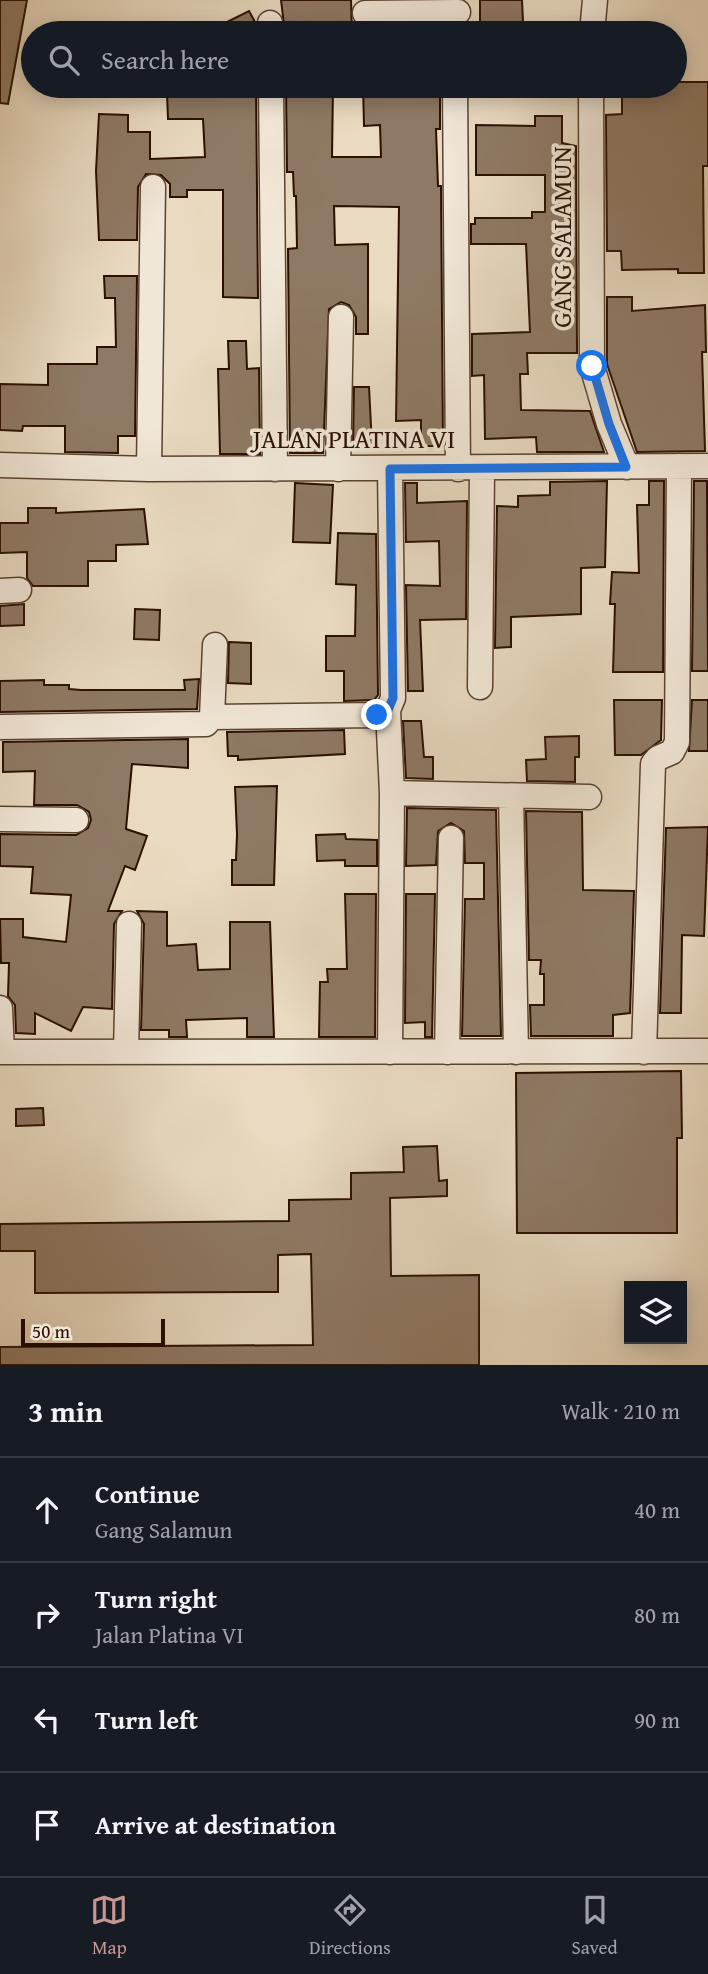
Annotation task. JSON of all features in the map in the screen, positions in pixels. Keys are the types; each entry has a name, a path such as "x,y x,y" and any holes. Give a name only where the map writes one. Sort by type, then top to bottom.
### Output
{"street":[{"path":"593,21 595,0"},
{"path":"365,13 457,15"},
{"path":"271,98 275,469"},
{"path":"455,98 480,687"},
{"name":"GANG SALAMUN","path":"591,98 592,366 626,467"},
{"path":"149,469 153,187"},
{"path":"338,469 341,317"},
{"name":"JALAN PLATINA VI","path":"0,465 149,469 708,466"},
{"path":"644,1052 653,764 672,752 677,742 679,466"},
{"path":"390,469 393,698 388,710 392,793 390,1052"},
{"path":"0,727 206,724 212,717 215,645"},
{"path":"212,717 377,715 388,710"},
{"path":"392,793 589,797"},
{"path":"510,796 516,1052"},
{"path":"0,819 76,820"},
{"path":"447,1052 452,838"},
{"path":"126,1052 129,924"},
{"path":"0,1008 1,1052 708,1051"}],"building":[{"path":"0,0 27,0 21,21 8,104 0,103"},
{"path":"281,0 351,0 352,21 284,21"},
{"path":"480,0 522,0 523,21 480,21"},
{"path":"249,11 254,21 229,21"},
{"path":"687,82 708,82 708,166 703,166 704,273 678,273 678,269 622,270 621,251 607,251 606,115 622,114 622,98 687,98"},
{"path":"167,98 256,98 258,298 223,297 223,190 187,190 187,197 170,197 170,184 161,175 146,174 138,187 137,240 99,240 96,171 99,114 128,115 128,132 150,132 150,159 205,157 203,119 168,119"},
{"path":"286,98 333,98 332,157 381,157 380,125 364,126 363,98 440,98 440,129 436,129 438,186 441,186 443,446 421,446 421,420 396,421 399,207 334,206 335,245 368,244 368,334 356,334 356,317 349,305 341,302 329,309 323,453 290,453 288,249 297,248 293,172 287,172"},
{"path":"535,116 562,116 562,143 576,146 577,353 527,353 528,374 520,374 521,410 590,411 604,452 537,452 536,437 485,439 484,375 472,376 472,334 530,332 526,244 471,244 471,224 475,224 475,218 532,218 532,212 545,212 545,175 476,175 476,125 535,126"},
{"path":"104,276 137,276 135,436 118,436 118,453 65,452 65,426 23,426 22,431 0,430 0,384 48,385 48,364 97,364 97,347 116,347 115,298 105,298"},
{"path":"607,297 632,297 632,311 705,305 706,352 702,352 705,451 637,452 607,364"},
{"path":"228,341 246,341 247,369 259,368 260,454 220,454 218,369 229,369"},
{"path":"354,387 369,387 372,445 353,445"},
{"path":"607,481 605,567 581,568 581,614 511,617 511,647 495,648 497,506 518,507 518,496 550,495 550,482"},
{"path":"649,481 664,481 663,672 613,672 615,604 610,604 612,572 639,573 637,505 649,505"},
{"path":"694,481 707,481 708,671 692,671"},
{"path":"295,483 333,485 330,543 293,542"},
{"path":"405,483 417,483 417,503 467,501 466,619 420,620 423,691 408,691 406,585 440,586 439,541 406,542"},
{"path":"28,508 56,508 56,513 144,509 148,544 116,545 116,561 88,561 88,586 33,586 27,578 27,552 0,553 0,523 28,523"},
{"path":"338,533 376,534 378,695 374,700 344,701 344,671 326,671 326,636 355,636 356,585 336,584"},
{"path":"24,604 24,625 0,626 0,606"},
{"path":"135,609 160,610 159,640 134,639"},
{"path":"229,642 251,643 251,684 228,683"},
{"path":"199,679 197,709 0,712 0,681 44,680 44,685 69,685 69,689 81,690 185,690 184,680"},
{"path":"614,700 662,700 661,740 641,755 615,755"},
{"path":"692,700 708,700 708,751 689,751"},
{"path":"403,721 421,721 424,757 433,757 433,779 406,778"},
{"path":"344,730 345,754 238,760 238,756 228,756 227,732"},
{"path":"579,736 579,757 575,757 575,782 527,781 526,760 546,759 545,737"},
{"path":"188,739 188,768 132,764 126,829 147,836 135,870 125,866 108,911 122,911 114,924 112,1009 83,1007 71,1031 35,1013 35,1034 16,1033 15,1005 8,996 9,963 1,963 0,919 23,919 23,937 66,942 71,895 31,893 33,867 0,866 0,834 76,835 88,828 91,820 89,812 77,805 34,805 35,771 3,772 3,742"},
{"path":"277,786 274,885 232,885 232,860 236,860 237,834 235,787"},
{"path":"407,808 496,810 501,1036 462,1036 465,899 484,899 484,863 465,863 464,831 451,823 438,831 436,865 406,866"},
{"path":"526,811 582,812 583,890 634,891 630,1013 613,1015 613,1036 531,1036 530,1005 544,1005 544,974 540,974 541,960 529,960"},
{"path":"708,827 704,936 682,935 681,1013 660,1013 666,828"},
{"path":"345,834 346,839 377,840 377,866 345,866 345,860 317,861 316,835"},
{"path":"345,894 376,894 375,1037 319,1037 320,982 328,982 327,969 347,969"},
{"path":"406,894 435,894 432,1037 425,1037 425,1022 405,1023"},
{"path":"137,911 167,912 167,946 196,944 198,970 230,969 230,922 270,922 274,1037 247,1037 247,1018 186,1020 187,1037 169,1037 169,1030 141,1030 144,924"},
{"path":"681,1071 682,1138 677,1138 677,1233 517,1233 516,1073"},
{"path":"43,1108 44,1125 16,1126 16,1109"},
{"path":"437,1146 439,1181 447,1180 447,1196 390,1198 391,1276 479,1275 479,1365 0,1365 0,1347 313,1345 311,1254 278,1255 278,1292 35,1293 35,1251 0,1251 0,1224 289,1221 289,1200 351,1199 351,1173 404,1172 403,1147"}],"route":[{"path":"377,715 388,710 393,698 390,469 626,467 609,424 592,366"}]}
